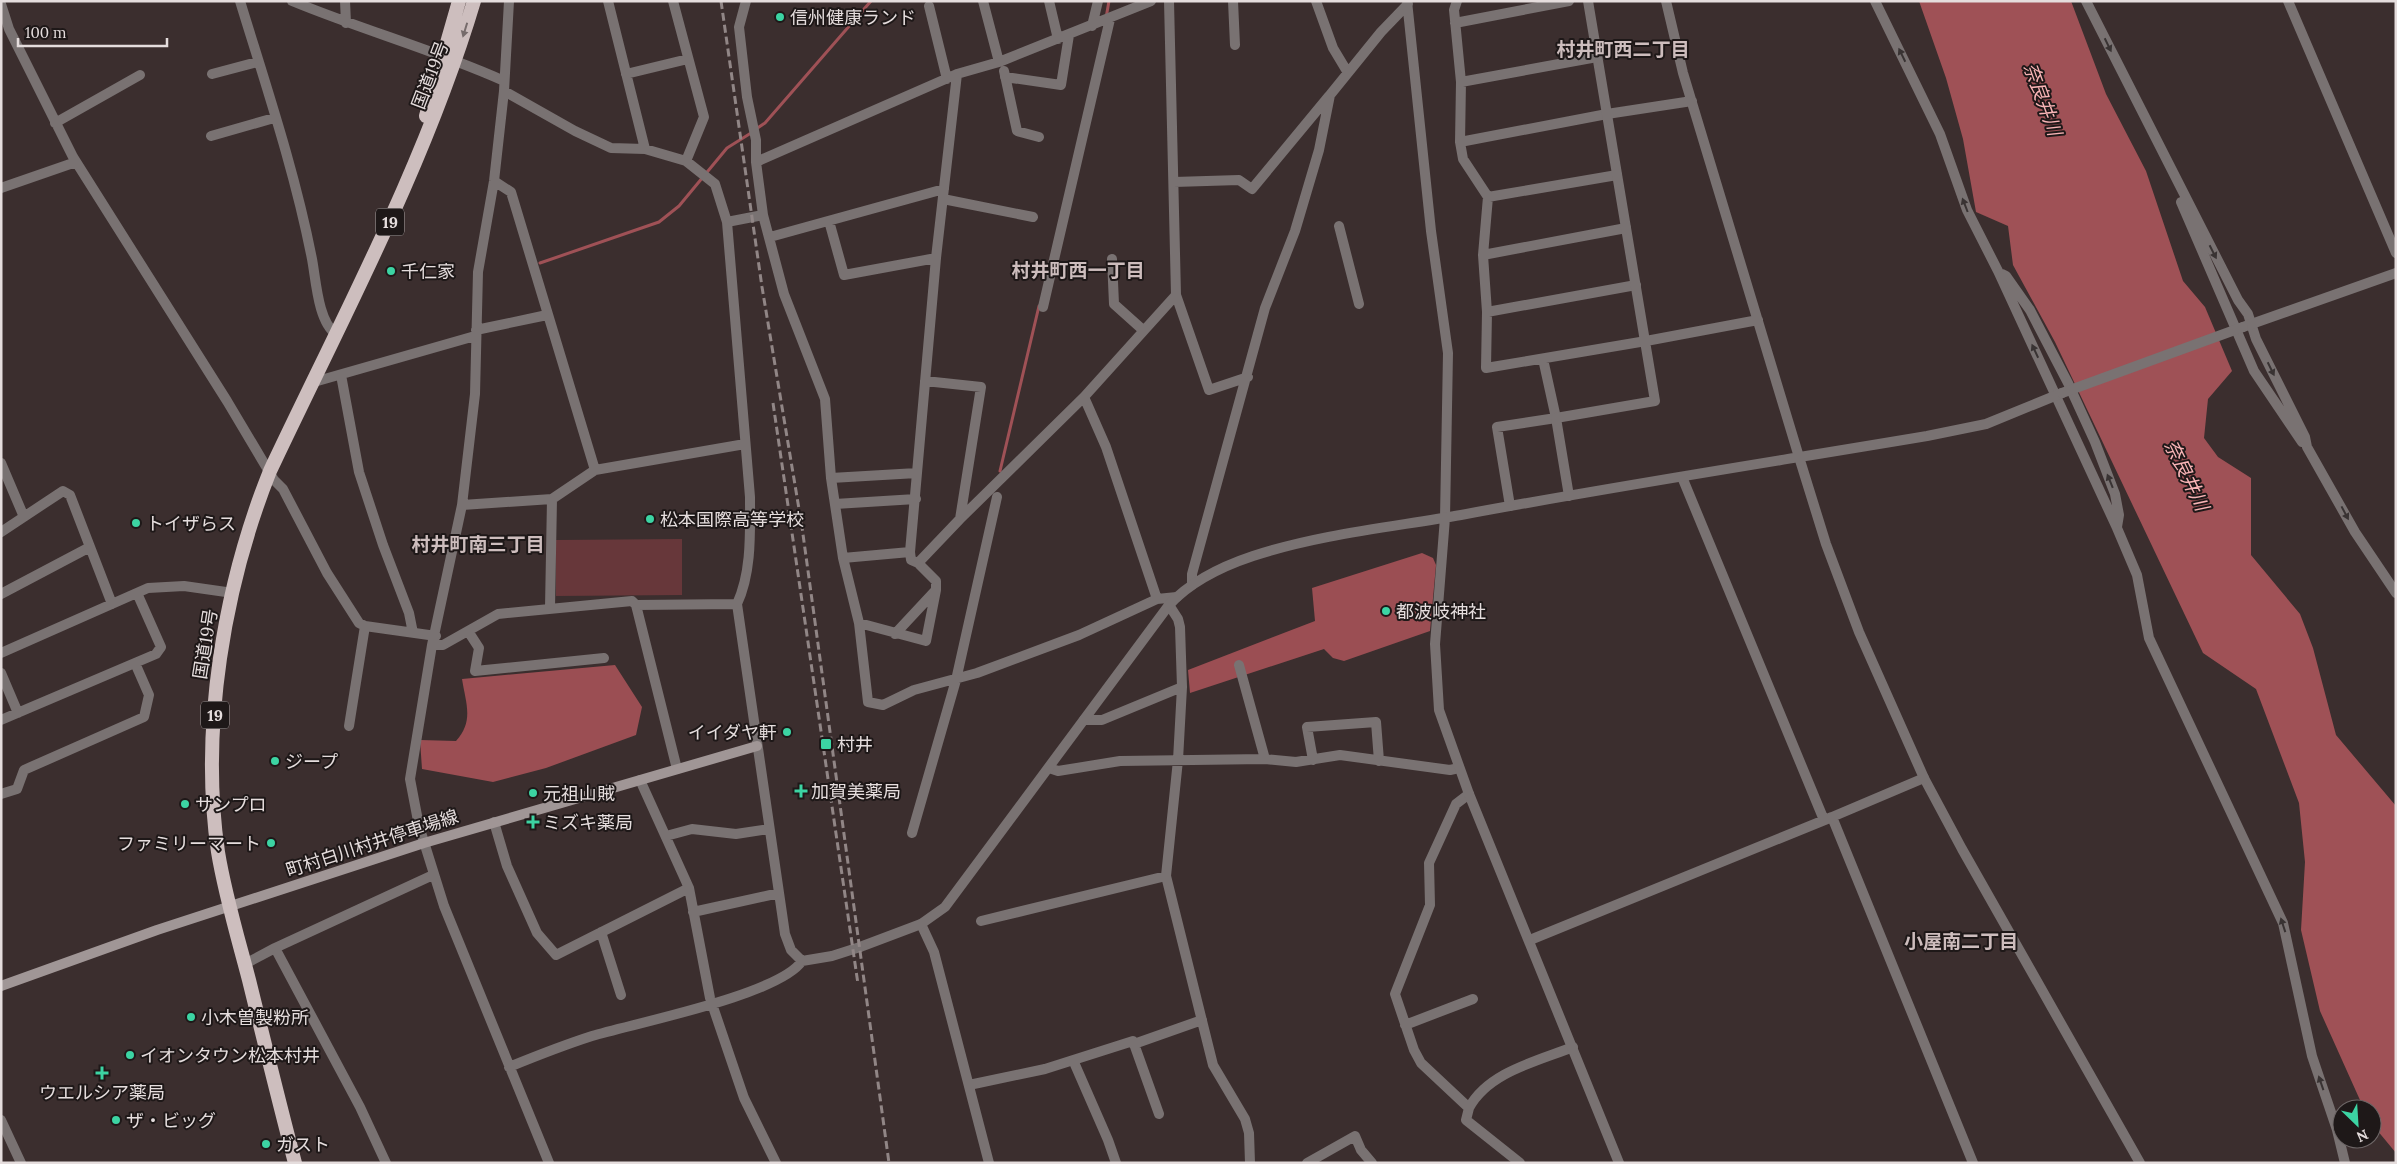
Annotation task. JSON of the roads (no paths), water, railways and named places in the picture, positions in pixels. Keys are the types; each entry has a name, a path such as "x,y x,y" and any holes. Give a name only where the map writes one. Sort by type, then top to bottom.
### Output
{"highway":[{"name":"国道19号","path":"450,57 459,1"},
{"name":"国道19号","path":"295,1163 229,906 218,851 214,781 218,672 233,593 250,527 270,471 314,382 417,160 421,133 474,1"}],"main road":[{"name":"町村白川村井停車場線","path":"1,986 229,906 424,843 757,746"}],"street":[{"path":"240,1 300,204 320,303 328,327 336,334"},
{"path":"292,1 346,23 450,57 611,148 645,149 686,161 715,184 727,222 750,497 750,537 744,590 737,604 743,631 757,746 785,934 791,950 802,961"},
{"path":"345,1 346,23"},
{"path":"509,1 504,86 494,181 478,272 475,394 462,505 434,641 410,780 424,843 434,875 509,1067 549,1163"},
{"path":"608,1 645,149"},
{"path":"673,1 704,117 686,161"},
{"path":"746,1 739,27 747,97 756,140 756,162 762,215 770,236 784,294 825,399 831,478 843,558 859,623 868,702 883,705 914,690 956,680 1079,635 1157,599 1177,596"},
{"path":"983,1 1006,77 1017,131 1039,136"},
{"path":"1049,1 1058,39"},
{"path":"1092,26 1098,1"},
{"path":"756,162 957,74 1001,61 1151,1"},
{"path":"1169,1 1176,295 1209,390 1248,377"},
{"path":"1233,1 1236,45"},
{"path":"1316,1 1333,48 1348,73"},
{"path":"1456,1 1454,10 1461,82 1460,142 1462,159 1488,197 1483,255 1487,312 1486,368 1758,320"},
{"path":"1455,23 1569,1"},
{"path":"1510,506 1497,427 1655,401 1588,1"},
{"path":"1666,1 1672,32 1692,101 1799,457 1826,544 1859,632 1924,778 1962,849 2140,1163"},
{"path":"1875,1 1940,134 1967,210 2059,394 2138,575 2149,638 2283,923 2312,1056 2337,1130 2345,1163"},
{"path":"2086,1 2238,300 2247,322 2305,437 2307,448"},
{"path":"2288,1 2396,253"},
{"path":"1174,182 1239,180 1252,189 1381,32 1408,3"},
{"path":"1408,3 1431,231 1448,353 1445,518 1435,644 1437,689 1442,718 1469,794 1574,1047 1619,1163"},
{"path":"1,4 10,29 76,162 274,480 283,489 327,573 359,623 365,626 413,632 443,645 498,614 632,601 636,605 677,769"},
{"path":"928,6 947,79"},
{"path":"1043,307 1110,19"},
{"path":"1006,77 1061,86 1069,35"},
{"path":"1461,82 1596,57"},
{"path":"626,74 688,59"},
{"path":"212,74 258,62"},
{"path":"859,623 926,641 936,590 936,581 918,563 911,560 910,552 936,258 957,74"},
{"path":"55,123 140,75"},
{"path":"1192,585 1192,574 1248,377 1265,308 1298,222 1319,150 1330,95"},
{"path":"1460,142 1607,114 1692,101"},
{"path":"211,136 274,118"},
{"path":"1,188 76,162"},
{"path":"1488,197 1617,175"},
{"path":"2176,179 2176,189 2187,217 2254,372 2307,448 2355,532 2396,593"},
{"path":"494,181 511,192 595,470"},
{"path":"770,236 943,194 1033,217"},
{"path":"727,222 762,215"},
{"path":"829,221 844,276 936,258"},
{"path":"1339,226 1358,304"},
{"path":"1483,255 1626,228"},
{"path":"1112,259 1114,304 1143,330"},
{"path":"1998,271 2006,276 2030,310 2068,383 2115,494 2119,515 2117,528"},
{"path":"509,1067 593,1036 712,1004 744,993 796,970 802,961 823,958 860,947 921,924 945,906 956,894 1169,605 1177,596 1192,585 1240,561 1284,547 1986,424 2247,322 2396,273"},
{"path":"1487,312 1636,284"},
{"path":"918,563 960,519 1084,398 1176,295"},
{"path":"314,382 475,333 547,315"},
{"path":"1544,359 1569,496"},
{"path":"341,375 359,472 383,545 409,613 413,632"},
{"path":"925,381 981,388 960,519"},
{"path":"1084,398 1106,447 1157,599"},
{"path":"462,505 552,500 595,470 745,444"},
{"path":"1,463 24,517"},
{"path":"831,478 917,473"},
{"path":"1682,477 1973,1163"},
{"path":"1,532 64,491 70,495 112,604"},
{"path":"912,833 956,680 997,497"},
{"path":"835,504 916,499"},
{"path":"550,608 552,500"},
{"path":"1,594 90,547"},
{"path":"843,558 910,552"},
{"path":"1,653 148,588 184,586 226,590 233,593"},
{"path":"895,634 936,590"},
{"path":"1,720 156,654 161,647 137,593"},
{"path":"636,605 737,604"},
{"path":"1169,605 1178,619 1180,627 1182,687 1178,760 1166,876 1213,1065 1245,1119 1249,1133 1250,1163"},
{"path":"349,726 365,626"},
{"path":"468,631 479,648 475,672 604,658"},
{"path":"1,794 17,789 24,770 144,717 149,695 135,663"},
{"path":"1239,665 1264,759"},
{"path":"1,673 18,713"},
{"path":"1084,720 1102,720 1182,687"},
{"path":"1313,760 1307,727 1376,722 1379,760"},
{"path":"1049,768 1058,771 1120,761 1264,759 1296,762 1340,756 1450,770 1460,768"},
{"path":"1530,940 1924,778"},
{"path":"640,780 689,888 712,1004 744,1098 776,1163"},
{"path":"1469,794 1456,804 1429,863 1430,906 1395,994 1414,1050 1421,1062 1469,1108"},
{"path":"494,822 507,866 537,933 556,954 689,888"},
{"path":"666,836 692,829 736,834 769,829"},
{"path":"244,964 434,875"},
{"path":"981,921 1166,876"},
{"path":"694,912 779,893"},
{"path":"921,924 934,952 964,1074 969,1085 989,1163"},
{"path":"601,932 621,995"},
{"path":"275,948 360,1107 386,1163"},
{"path":"1405,1025 1473,999"},
{"path":"1134,1044 1202,1020"},
{"path":"969,1085 1045,1068 1133,1041 1159,1114"},
{"path":"1520,1163 1466,1120 1469,1108 1473,1100 1488,1084 1502,1076 1574,1047"},
{"path":"1073,1060 1116,1163"},
{"path":"1,1120 21,1163"},
{"path":"1307,1163 1354,1136 1361,1150 1372,1163"}],"water":[{"name":"奈良井川","path":"1919,1 2071,1 2106,94 2146,171 2183,281 2205,307 2232,371 2208,399 2204,438 2218,457 2251,478 2251,555 2300,614 2313,648 2336,735 2396,806 2396,1153 2382,1136 2382,1099 2360,1099 2320,1011 2301,930 2305,862 2299,803 2256,689 2203,653 2055,342 2013,265 2008,226 1976,212 1963,139 1946,78"}],"waterway":[{"path":"756,129 765,123 871,1"},
{"path":"1106,18 1109,1"},
{"path":"540,263 659,222 679,206 727,148 751,133"},
{"path":"1000,471 1039,306"}],"railway":[{"path":"721,1 762,287 802,527 889,1163"},
{"path":"773,403 858,984"}],"place":[{"name":"信州健康ランド","path":"780,17"},
{"name":"千仁家","path":"391,271"},
{"name":"松本国際高等学校","path":"650,519"},
{"name":"トイザらス","path":"136,523"},
{"name":"都波岐神社","path":"1386,611"},
{"name":"イイダヤ軒","path":"787,732"},
{"name":"村井","path":"826,744"},
{"name":"ジープ","path":"275,761"},
{"name":"加賀美薬局","path":"801,791"},
{"name":"元祖山賊","path":"533,793"},
{"name":"サンプロ","path":"185,804"},
{"name":"ミズキ薬局","path":"533,822"},
{"name":"ファミリーマート","path":"271,843"},
{"name":"小木曽製粉所","path":"191,1017"},
{"name":"イオンタウン松本村井","path":"130,1055"},
{"name":"ウエルシア薬局","path":"102,1073"},
{"name":"ザ・ビッグ","path":"116,1120"},
{"name":"ガスト","path":"266,1144"}],"district":[{"name":"村井町西二丁目","path":"1623,49"},
{"name":"村井町西一丁目","path":"1078,270"},
{"name":"村井町南三丁目","path":"478,544"},
{"name":"小屋南二丁目","path":"1961,941"}]}
